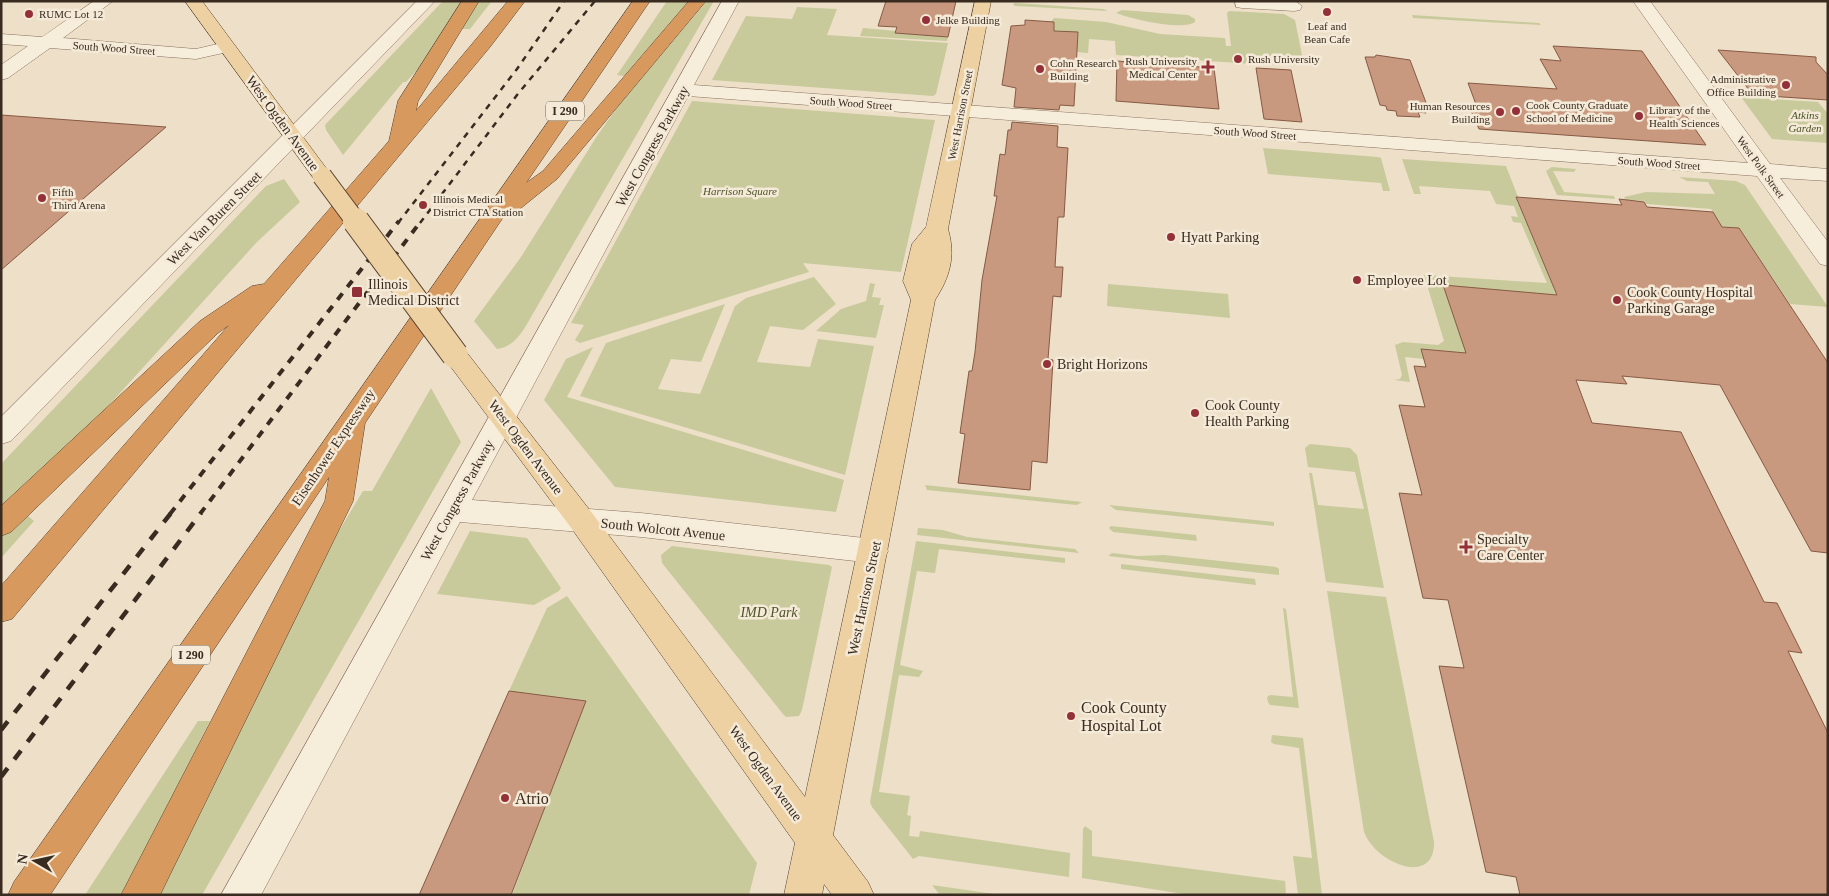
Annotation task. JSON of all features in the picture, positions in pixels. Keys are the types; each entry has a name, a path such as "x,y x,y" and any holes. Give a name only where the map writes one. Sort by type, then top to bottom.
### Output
{"highway":[{"path":"398,144 408,101 471,1"},
{"path":"1,610 294,267 517,1"},
{"name":"Eisenhower Expressway","path":"27,895 612,41 642,1"},
{"path":"489,222 550,175 698,1"},
{"path":"1,524 209,327 294,267"},
{"path":"140,895 339,501 355,416"}],"main road":[{"name":"West Ogden Avenue","path":"193,1 322,176 582,521 855,895"},
{"name":"West Harrison Street","path":"803,895 923,300 936,282 943,246 937,229 983,1"}],"street":[{"path":"1,74 105,1"},
{"name":"West Van Buren Street","path":"1,434 427,1"},
{"name":"West Congress Parkway","path":"240,895 731,1"},
{"name":"West Polk Street","path":"1641,1 1828,259"},
{"path":"1242,3 1294,6"},
{"name":"South Wood Street","path":"1,40 196,54 226,47"},
{"name":"South Wood Street","path":"682,90 1828,175"},
{"name":"South Wolcott Avenue","path":"452,510 641,525 873,551"}],"green space":[{"path":"443,1 463,1 431,55 406,82 403,82 343,155 326,130 325,125"},
{"path":"478,1 492,1 470,29 462,29"},
{"path":"667,1 689,1 624,76 617,75"},
{"path":"707,1 714,1 527,324 515,340 503,348 497,349 474,321 521,257 597,136 619,105"},
{"path":"1013,4 1103,9 1108,11 1015,6"},
{"path":"797,7 837,9 827,35 948,43 936,94 933,96 712,80 746,16 792,19"},
{"path":"1122,10 1188,15 1195,19 1195,22 1168,25 1116,13"},
{"path":"1229,11 1284,14 1295,20 1304,65 1254,64 1116,55 1115,41 1089,39 1088,53 1077,52 1078,32 1054,31 1054,22 1051,22 1054,18 1106,22 1160,34 1225,38 1226,46 1231,46 1227,13"},
{"path":"1412,15 1539,23 1541,25 1413,18"},
{"path":"863,28 948,37 947,41 860,36"},
{"name":"Atkins Garden","path":"1741,97 1818,102 1828,114 1828,143 1772,139"},
{"name":"Harrison Square","path":"692,101 935,120 901,272 803,263 809,272 580,343 575,340 584,325 571,323"},
{"path":"1263,148 1381,158 1390,191 1383,191 1381,183 1268,174"},
{"path":"1402,159 1506,166 1518,197 1516,197 1557,295 1466,353 1421,349 1424,359 1405,357 1410,382 1394,380 1400,379 1402,375 1395,345 1403,342 1438,345 1444,341 1424,275 1547,283 1521,223 1513,222 1511,216 1518,217 1514,206 1496,204 1490,191 1419,186 1421,194 1414,194"},
{"path":"1552,167 1576,169 1574,172 1553,171 1564,192 1614,196 1615,199 1557,195 1546,171"},
{"path":"1679,177 1736,181 1745,185 1828,307 1790,304 1739,228 1722,227 1711,209 1646,204 1644,201 1626,200 1624,197 1646,192 1715,194 1708,182 1687,181"},
{"path":"284,179 300,202 257,242 91,425 1,513 1,464 266,186"},
{"path":"814,277 836,304 803,330 770,326 757,362 810,367 818,339 874,346 845,475 580,396 606,343 725,304 701,362 671,359 658,389 700,394 735,306 746,298"},
{"path":"870,283 875,284 872,297 881,298 879,305 884,305 876,338 816,331 841,309 866,301"},
{"path":"1108,284 1228,294 1230,318 1107,306"},
{"path":"593,347 567,397 844,480 836,512 615,487 544,400 566,359"},
{"path":"431,388 461,442 202,895 157,895 316,569 363,491 372,491"},
{"path":"1310,444 1350,448 1357,455 1384,588 1326,582 1309,473 1312,473 1318,505 1364,509 1355,472 1308,467 1305,448"},
{"path":"925,485 1082,502 1077,505 927,490"},
{"path":"1109,505 1274,522 1274,526 1116,510"},
{"path":"28,516 34,521 1,558 1,537 21,518"},
{"path":"1111,526 1196,535 1197,541 1113,532 1109,528"},
{"path":"918,528 943,530 967,537 1075,549 1079,553 917,535"},
{"path":"470,531 527,538 561,588 534,605 437,594"},
{"path":"916,541 1065,558 1065,563 939,549 935,573 917,571 900,665 923,671 919,677 899,675 879,792 910,796 907,815 911,816 909,836 919,837 920,831 1070,853 1069,877 919,856 913,859 872,807 870,802"},
{"name":"IMD Park","path":"672,546 829,565 832,567 802,710 799,716 786,717 783,714 662,563 661,555"},
{"path":"1112,553 1138,556 1164,555 1276,567 1279,569 1279,575 1108,556"},
{"path":"1121,564 1255,579 1256,585 1121,569"},
{"path":"1327,591 1386,597 1434,842 1432,856 1425,864 1415,867 1404,866 1392,861 1370,843 1364,832"},
{"path":"567,596 757,863 749,895 512,895 585,701 509,691 547,608"},
{"path":"1283,608 1286,609 1299,708 1270,705 1267,697 1270,695 1293,697"},
{"path":"198,721 210,721 124,895 85,895"},
{"path":"1272,735 1303,738 1322,895 1298,895 1293,856 1312,858 1299,748 1274,744 1271,742"},
{"path":"1085,826 1092,831 1092,856 1285,881 1286,895 1190,895 1082,878 1083,829"},
{"path":"932,885 1001,895 940,895"}],"building":[{"name":"Jelke Building","path":"886,1 956,1 948,37 895,33 897,27 878,26"},
{"name":"Cohn Research Building","path":"1025,20 1054,22 1054,31 1078,32 1074,106 1060,105 1059,110 1014,107 1016,88 1002,85 1011,26 1025,25"},
{"name":"Library of the Health Sciences","path":"1553,46 1642,51 1706,145 1479,129 1469,106 1477,107 1468,83 1557,89 1540,59 1561,61"},
{"name":"Administrative Office Building","path":"1718,50 1816,57 1816,62 1828,75 1828,100 1753,95"},
{"path":"1376,55 1410,60 1428,108 1424,108 1426,113 1418,112 1420,117 1397,116 1396,111 1387,110 1386,106 1380,105 1365,57 1375,57"},
{"path":"1117,61 1214,68 1219,109 1116,101"},
{"path":"1256,68 1291,70 1302,122 1264,119"},
{"name":"Fifth Third Arena","path":"1,115 166,127 1,270"},
{"path":"1012,122 1058,126 1057,147 1068,148 1064,217 1058,217 1055,267 1063,267 1061,297 1053,296 1048,359 1053,360 1047,463 1032,461 1030,490 958,483 965,434 960,433 969,371 972,371 975,352 982,280 997,196 994,196 1000,154 1005,155 1008,130 1011,130"},
{"path":"1516,197 1622,205 1619,199 1644,202 1647,207 1713,212 1722,227 1739,228 1828,363 1828,553 1811,551 1720,385 1622,376 1627,384 1576,380 1592,423 1681,432 1764,602 1777,603 1802,653 1788,651 1828,733 1828,895 1520,895 1516,877 1486,872 1439,666 1464,668 1448,600 1423,598 1399,493 1422,495 1399,405 1425,407 1414,366 1426,367 1421,349 1466,353 1443,285 1557,295"},
{"name":"Atrio","path":"509,691 586,701 511,895 419,895"}],"railway":[{"path":"398,223 517,69 564,1"},
{"path":"420,223 517,95 595,1"},
{"path":"170,514 399,221"},
{"path":"200,514 421,221"},
{"path":"1,730 171,513"},
{"path":"1,777 201,513"}],"place":[{"name":"Leaf and Bean Cafe","path":"1327,12"},
{"name":"RUMC Lot 12","path":"29,14"},
{"name":"Jelke Building","path":"926,20"},
{"name":"Rush University","path":"1238,59"},
{"name":"Rush University Medical Center","path":"1208,67"},
{"name":"Cohn Research Building","path":"1040,69"},
{"name":"Administrative Office Building","path":"1786,85"},
{"name":"Cook County Graduate School of Medicine","path":"1516,111"},
{"name":"Human Resources Building","path":"1500,112"},
{"name":"Library of the Health Sciences","path":"1639,116"},
{"name":"Fifth Third Arena","path":"42,198"},
{"name":"Illinois Medical District CTA Station","path":"423,205"},
{"name":"Hyatt Parking","path":"1171,237"},
{"name":"Employee Lot","path":"1357,280"},
{"name":"Illinois Medical District","path":"357,292"},
{"name":"Cook County Hospital Parking Garage","path":"1617,300"},
{"name":"Bright Horizons","path":"1047,364"},
{"name":"Cook County Health Parking","path":"1195,413"},
{"name":"Specialty Care Center","path":"1466,547"},
{"name":"Cook County Hospital Lot","path":"1071,716"},
{"name":"Atrio","path":"505,798"}]}
